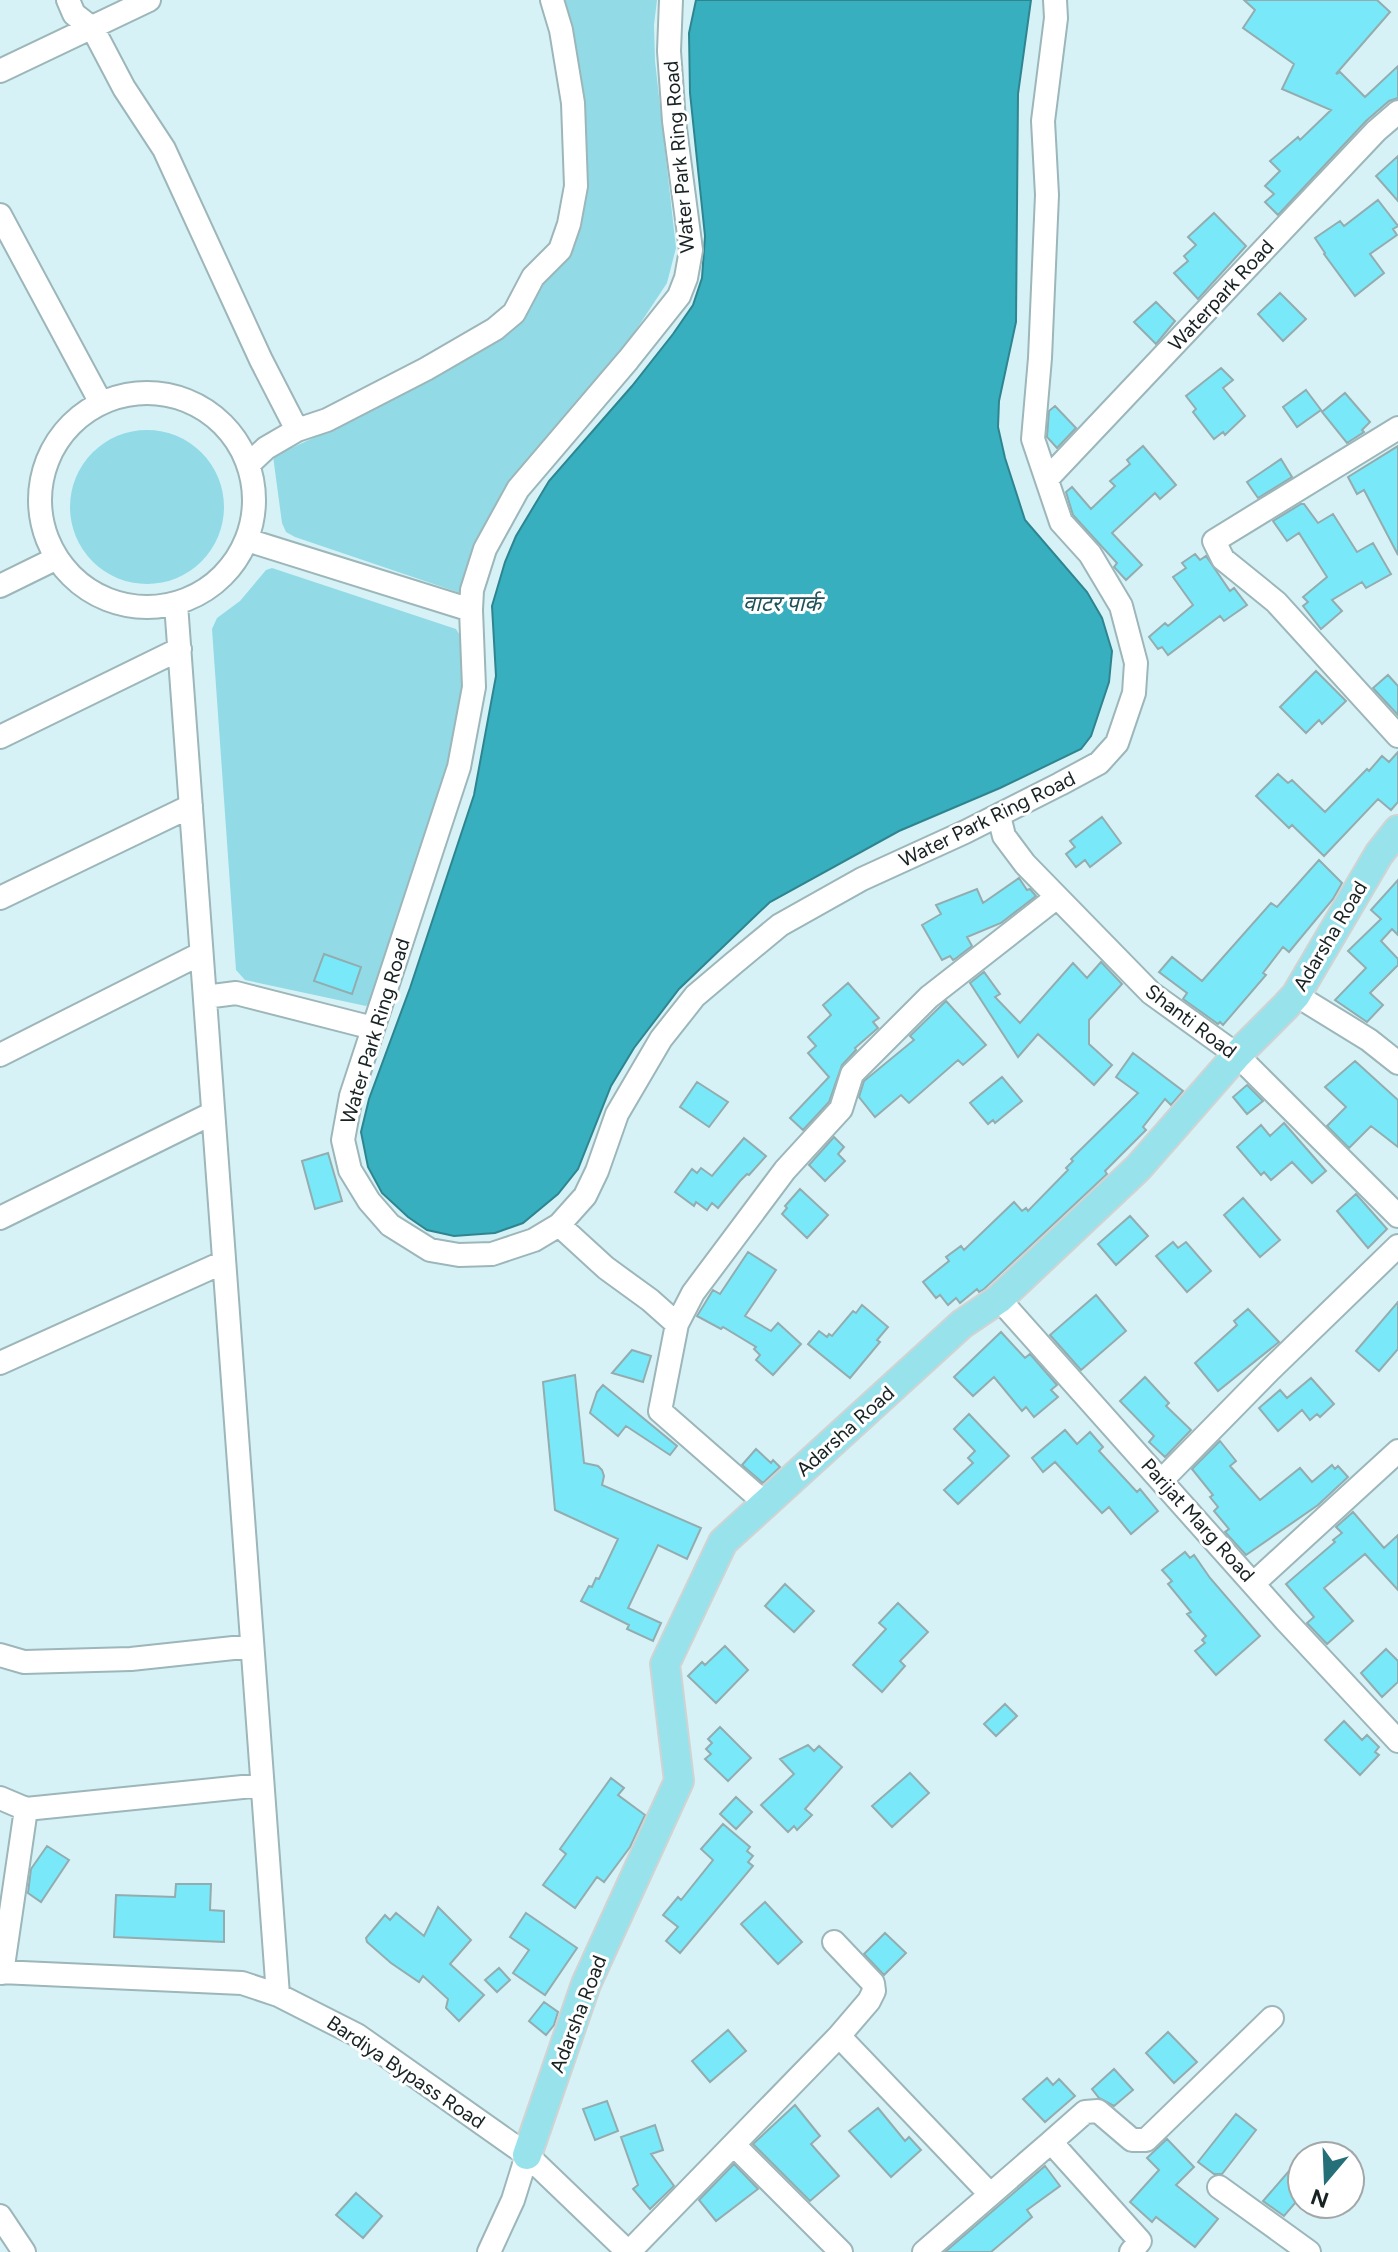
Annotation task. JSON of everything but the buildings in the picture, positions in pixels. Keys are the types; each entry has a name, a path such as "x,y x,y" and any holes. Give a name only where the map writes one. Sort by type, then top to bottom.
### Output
{"main road":[{"name":"Adarsha Road","path":"527,2155 586,1984 679,1781 665,1664 723,1542 962,1324 999,1299 1138,1168 1237,1055 1296,995 1379,854 1398,830"}],"street":[{"path":"68,0 74,14 93,29 124,88 164,149 261,360 297,430"},
{"path":"0,71 149,0"},
{"path":"249,464 266,448 297,430 327,420 495,329 514,313 533,277 560,250 569,224 576,186 573,103 561,30 552,0"},
{"name":"Water Park Ring Road","path":"671,0 669,51 674,121 691,250 686,278 679,296 518,489 485,549 472,590 474,687 459,767 351,1096 343,1140 350,1170 369,1201 390,1225 430,1250 459,1255 492,1254 534,1240 559,1225 585,1196 617,1114 661,1039 695,996 780,925 862,879 999,816 1099,763 1117,743 1134,693 1136,663 1121,606 1090,554 1061,522 1033,439 1047,195 1043,121 1056,18 1055,0"},
{"name":"Waterpark Road","path":"1047,479 1376,131 1398,112"},
{"path":"0,215 101,403"},
{"path":"136,393 171,396 204,409 231,433 249,464 254,489 254,515 247,540 231,568 206,590 176,604 142,607 109,600 80,583 57,558 43,525 40,488 50,453 71,424 101,403 136,393"},
{"path":"1398,428 1214,541 1223,559 1276,602 1398,736"},
{"path":"247,540 471,610"},
{"path":"0,586 57,558"},
{"path":"176,604 278,1995"},
{"path":"0,737 180,649"},
{"path":"0,898 191,806"},
{"name":"Shanti Road","path":"999,816 1004,836 1025,864 1151,993 1237,1055 1398,1216"},
{"path":"765,1503 660,1411 677,1324 693,1293 785,1170 841,1109 852,1074 929,997 1057,897"},
{"path":"0,1055 200,954"},
{"path":"205,997 236,993 373,1028"},
{"path":"1296,995 1369,1040 1398,1063"},
{"path":"0,1218 213,1113"},
{"path":"559,1225 606,1268 677,1324"},
{"path":"1162,1480 1398,1246"},
{"path":"0,1363 224,1262"},
{"name":"Parijat Marg Road","path":"999,1299 1286,1621 1398,1741"},
{"path":"1254,1583 1398,1451"},
{"path":"0,1655 24,1662 116,1659 252,1646"},
{"path":"0,1798 26,1809 262,1785"},
{"path":"1,1973 26,1809"},
{"path":"628,2252 735,2146 839,2036 874,1991 873,1983 834,1942"},
{"name":"Bardiya Bypass Road","path":"1,1973 242,1983 278,1995 357,2035 527,2155 628,2252"},
{"path":"924,2252 1085,2112 1098,2111 1132,2140 1146,2140 1272,2018"},
{"path":"839,2036 989,2193"},
{"path":"1051,2142 1140,2241 1131,2252"},
{"path":"735,2146 841,2252"},
{"path":"489,2252 513,2200 527,2155"},
{"path":"1219,2187 1309,2252"},
{"path":"0,2216 24,2252"}],"shaded area":[{"path":"563,0 657,0 655,61 676,248 667,283 632,336 508,483 479,542 463,594 286,532 282,523 273,456 372,410 505,337 523,320 543,282 569,256 580,223 587,159 583,92"},
{"path":"147,430 176,436 201,453 218,478 224,507 218,536 201,561 176,578 147,584 118,578 93,561 76,536 70,507 76,478 93,453 118,436"},
{"path":"272,568 456,629 464,642 463,691 441,791 376,998 366,1006 245,980 236,970 212,629 217,618 240,601 266,570"}],"water":[{"name":"वाटर पार्क","path":"696,0 1031,0 1018,94 1016,322 999,401 998,427 1025,520 1087,592 1102,618 1112,651 1109,682 1091,736 1081,749 899,831 770,902 679,989 634,1048 611,1086 578,1169 558,1194 523,1223 495,1233 454,1236 427,1230 382,1193 368,1167 361,1132 369,1099 410,988 474,795 496,676 492,606 505,562 516,536 549,481 673,334 693,305 702,278 705,236 690,93 689,33"}]}
